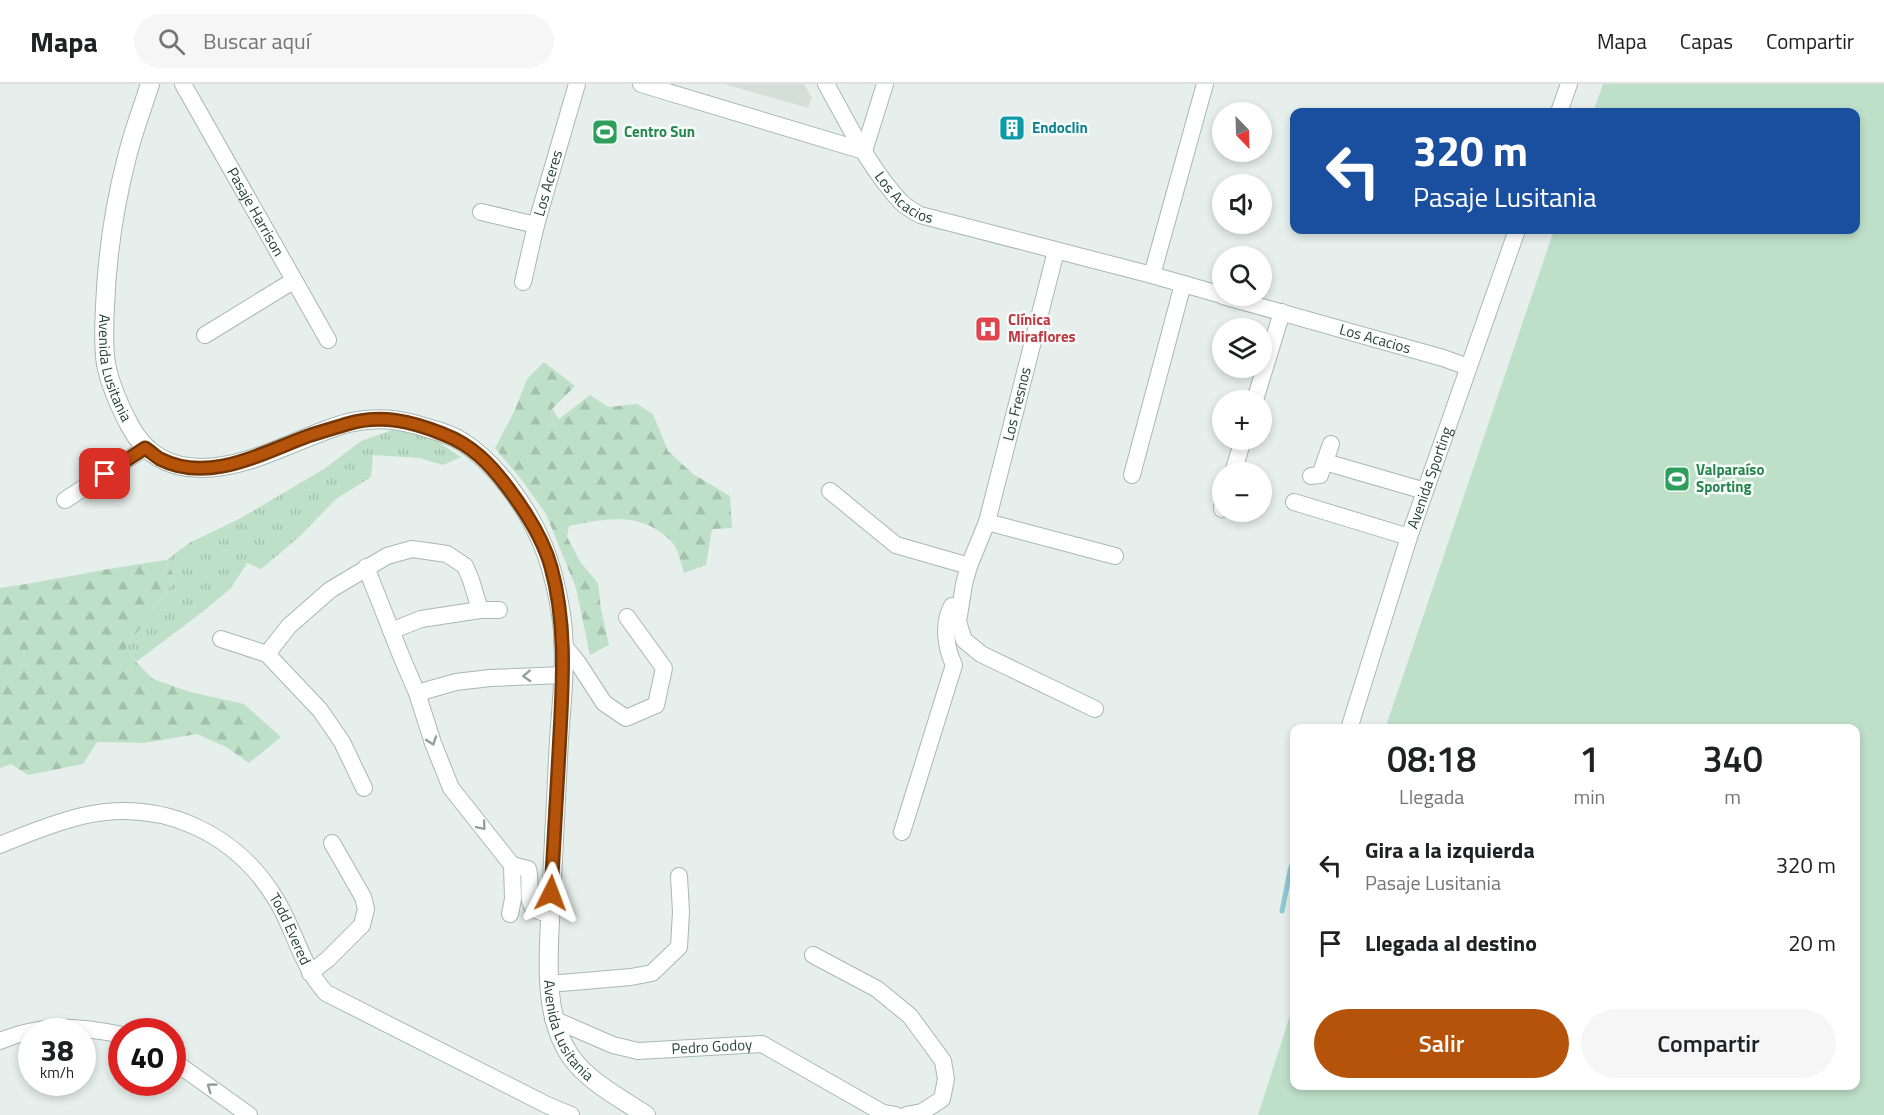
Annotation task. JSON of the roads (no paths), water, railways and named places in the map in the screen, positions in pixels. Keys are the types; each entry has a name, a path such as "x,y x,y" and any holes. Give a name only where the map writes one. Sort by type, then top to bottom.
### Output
{"street":[{"name":"Avenida Lusitania","path":"150,84 126,159 111,234 105,290 104,334 107,368 121,408 145,448 160,459 180,465 198,468 248,460 307,436 350,423 378,418 400,419 458,439 478,453 496,472 530,519 542,542 551,568 561,619 563,675 550,915 549,984 553,1019 572,1058 588,1076 646,1115"},
{"name":"Pasaje Harrison","path":"183,84 328,340"},
{"name":"Los Aceres","path":"523,282 536,225 577,84"},
{"path":"641,84 864,151 885,84"},
{"name":"Los Acacios","path":"826,84 864,151 888,186 902,204 920,215 1212,292"},
{"path":"1152,275 1204,84"},
{"path":"1560,108 1569,84"},
{"path":"481,212 536,225"},
{"name":"Avenida Sporting","path":"1351,724 1409,537 1516,234"},
{"name":"Los Fresnos","path":"1056,250 987,522 964,584 958,622 964,640 981,654 1095,709"},
{"path":"204,335 293,281"},
{"path":"1132,475 1183,284"},
{"name":"Los Acacios","path":"1261,306 1468,367"},
{"path":"1258,390 1282,312"},
{"path":"1311,476 1320,475 1330,444"},
{"path":"65,500 145,448"},
{"path":"1325,462 1425,491"},
{"path":"830,491 896,545 969,566"},
{"path":"1294,502 1409,537"},
{"path":"987,522 1115,556"},
{"path":"267,654 289,626 330,591 387,556 412,549 447,554 465,566 480,610"},
{"path":"366,567 417,693 451,788 512,865 513,899 510,914"},
{"path":"902,832 954,665 947,649 946,639 949,611 964,584"},
{"path":"391,631 421,619 480,610 499,610"},
{"path":"562,643 604,703 626,718 656,705 664,669 627,617"},
{"path":"221,639 267,654 320,710 342,742 364,788"},
{"path":"417,693 456,682 563,675"},
{"name":"Todd Evered","path":"0,845 81,816 116,812 156,815 178,820 206,831 237,853 260,877 278,902 310,973 327,993 571,1115"},
{"path":"310,973 328,959 362,925 366,909 363,897 332,843"},
{"path":"512,865 528,868 532,907 550,915"},
{"path":"549,984 652,973 679,947 681,912 679,876"},
{"path":"813,955 877,989 910,1016 943,1061 946,1079 942,1099 922,1112 906,1115"},
{"name":"Pedro Godoy","path":"553,1019 614,1045 638,1050 762,1044 884,1113 895,1115"},
{"path":"0,1041 38,1029 66,1027 108,1032"},
{"path":"186,1070 249,1115"}],"waterway":[{"path":"1282,911 1290,871"}],"place":[{"name":"Endoclin","path":"1012,128"},
{"name":"Centro Sun","path":"605,132"},
{"name":"Clínica Miraflores","path":"988,329"},
{"name":"Valparaíso Sporting","path":"1677,479"}]}
